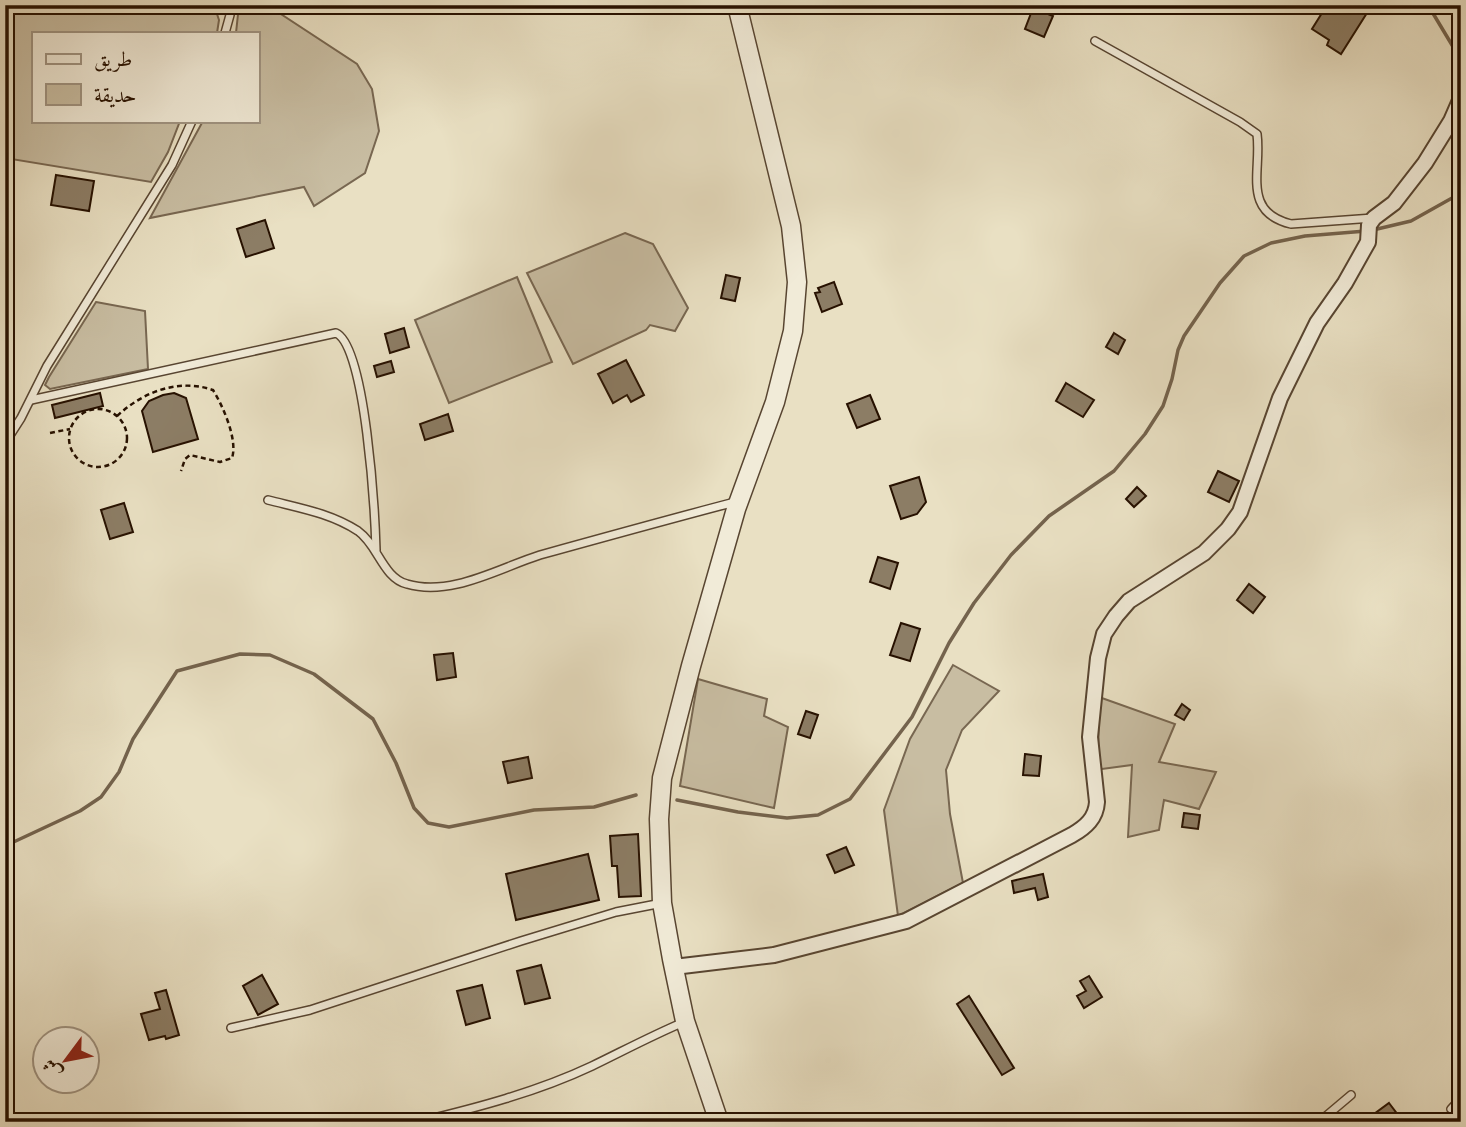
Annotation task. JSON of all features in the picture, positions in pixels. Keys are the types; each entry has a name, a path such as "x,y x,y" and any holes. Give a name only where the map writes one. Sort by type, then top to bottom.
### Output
{"street":[{"path":"719,1122 685,1021 674,967 662,903 659,819 662,778 691,666 739,501 775,402 793,331 797,282 791,226 737,5"},
{"path":"674,967 774,954 906,921 1072,835 1090,822 1096,812 1097,802 1090,737 1098,658 1104,634 1129,601 1204,553 1228,529 1240,512 1280,398 1317,323 1345,283 1368,242 1371,221 1394,202 1425,163 1451,121 1461,98"}],"lane":[{"path":"225,32 230,15 227,5"},
{"path":"1095,41 1240,122 1256,134 1259,153 1255,186 1259,201 1278,221 1291,224 1371,221"},
{"path":"5,443 31,400 47,366 172,165 192,122"},
{"path":"31,400 336,333 342,335 348,346 363,402 374,494 376,550"},
{"path":"268,500 325,514 360,533 376,550 390,574 403,584 423,588 456,584 537,556 739,501"},
{"path":"231,1028 310,1010 521,940 616,912 662,903"},
{"path":"417,1122 519,1095 590,1067 646,1037 685,1021"},
{"path":"1319,1122 1351,1095"},
{"path":"1451,1110 1461,1098"}],"path":[{"path":"117,416 132,403 159,389 183,385 202,386 213,390 224,411 235,449 232,458 220,462 190,455 185,459 181,471"},
{"path":"101,409 117,416 124,424 127,443 123,452 109,465 99,467 81,461 70,445 69,429 76,419 92,410 101,409"},
{"path":"50,433 69,429"}],"green space":[{"path":"5,5 214,5 219,20 217,32 32,32 32,122 180,122 168,152 151,182 5,158"},
{"path":"239,5 267,5 357,64 372,89 379,131 365,173 314,206 304,187 150,218 202,122 259,122 259,32 236,32"},
{"path":"625,233 653,244 688,308 675,331 650,325 646,330 573,364 527,273"},
{"path":"517,277 552,362 449,403 415,320"},
{"path":"96,302 145,311 148,369 50,389 45,385 49,377"},
{"path":"953,665 999,691 962,730 946,770 950,814 963,883 898,916 884,810 910,739"},
{"path":"698,679 767,699 764,716 788,727 774,808 680,786"},
{"path":"1099,697 1175,724 1159,762 1216,772 1199,809 1164,800 1159,830 1128,837 1132,765 1102,769 1098,765"}],"building":[{"path":"1327,5 1372,5 1341,54 1327,45 1329,40 1312,29"},
{"path":"1033,8 1053,16 1044,37 1025,29"},
{"path":"56,175 94,181 89,211 51,205"},
{"path":"265,220 274,248 246,257 237,229"},
{"path":"726,275 740,278 735,301 721,298"},
{"path":"834,282 842,304 822,312 815,293 820,292 818,288"},
{"path":"404,328 409,347 390,353 385,334"},
{"path":"1114,333 1125,340 1118,354 1106,347"},
{"path":"626,360 644,395 631,402 627,395 613,403 598,374"},
{"path":"391,361 394,372 377,377 374,366"},
{"path":"1066,383 1094,400 1083,417 1056,401"},
{"path":"100,393 103,406 55,418 52,405"},
{"path":"174,393 186,398 198,439 153,452 142,411 149,401"},
{"path":"870,395 880,419 857,428 847,404"},
{"path":"448,414 453,431 425,440 420,424"},
{"path":"1218,471 1239,481 1229,502 1208,492"},
{"path":"919,477 926,502 917,514 901,519 890,486"},
{"path":"1137,487 1146,496 1134,507 1126,499"},
{"path":"124,503 133,532 110,539 101,510"},
{"path":"878,557 898,563 890,589 870,582"},
{"path":"1249,584 1265,597 1253,613 1237,600"},
{"path":"901,623 920,629 910,661 890,655"},
{"path":"453,653 456,677 437,680 434,655"},
{"path":"1182,704 1190,710 1184,720 1175,715"},
{"path":"806,711 818,715 810,738 798,734"},
{"path":"1025,754 1041,756 1039,776 1023,775"},
{"path":"528,757 532,778 508,783 503,762"},
{"path":"1184,813 1200,815 1198,829 1182,827"},
{"path":"638,834 641,896 619,897 617,866 612,866 610,836"},
{"path":"846,847 854,865 835,873 827,855"},
{"path":"588,854 599,900 516,920 506,874"},
{"path":"1043,874 1048,897 1038,900 1035,888 1014,893 1012,881"},
{"path":"541,965 550,998 525,1004 517,971"},
{"path":"262,975 278,1004 258,1015 243,986"},
{"path":"1089,976 1102,997 1084,1008 1077,996 1086,991 1080,981"},
{"path":"482,985 490,1018 466,1025 457,991"},
{"path":"166,990 179,1035 149,1040 141,1014 160,1009 155,993"},
{"path":"969,996 1014,1068 1002,1075 957,1004"},
{"path":"1389,1103 1398,1115 1395,1122 1380,1122 1374,1114"}],"waterway":[{"path":"1428,5 1461,60"},
{"path":"1373,230 1411,221 1461,193"},
{"path":"677,800 787,818 818,815 850,799 912,717 949,643 974,603 1011,555 1049,516 1114,471 1145,434 1163,406 1184,336 1220,283 1244,256 1271,243 1305,236 1366,231"},
{"path":"5,846 80,811 101,797 119,772 133,739 177,671 240,654 270,655 314,674 373,719 396,763 414,808 428,823 449,827 534,810 594,807 636,795"}]}
